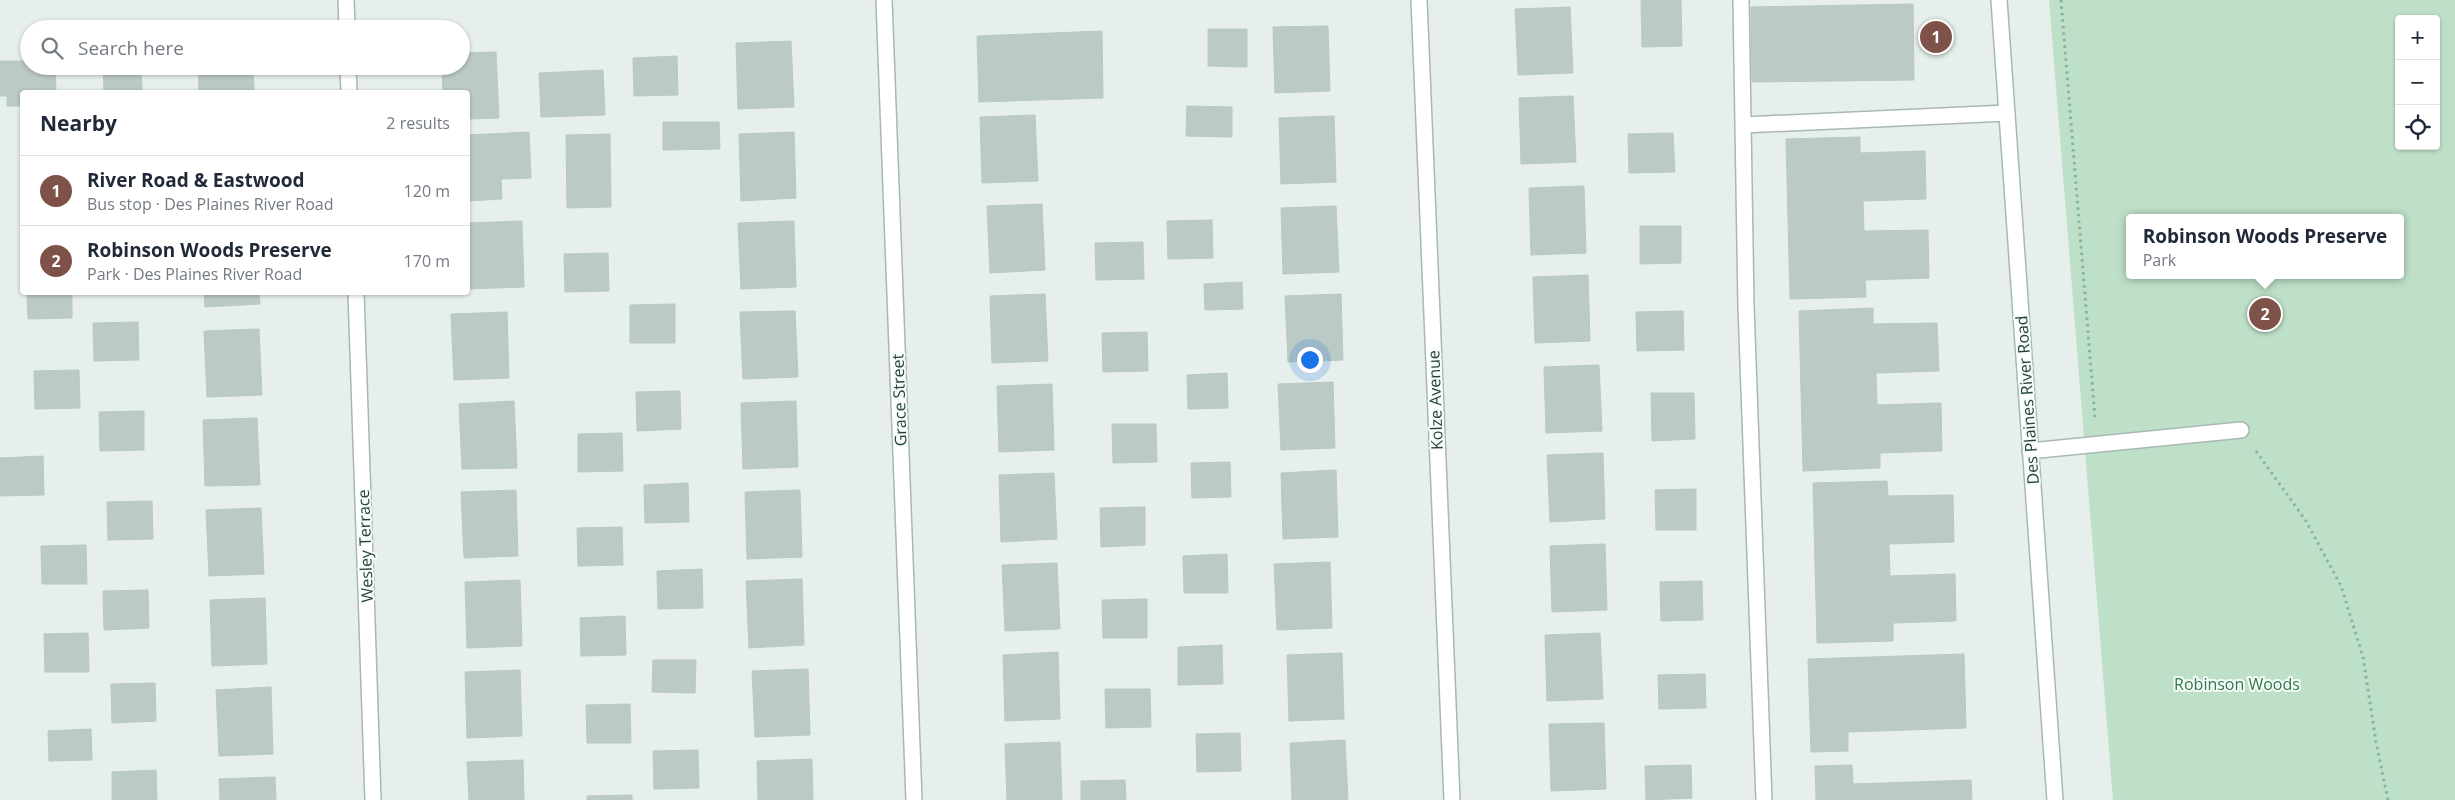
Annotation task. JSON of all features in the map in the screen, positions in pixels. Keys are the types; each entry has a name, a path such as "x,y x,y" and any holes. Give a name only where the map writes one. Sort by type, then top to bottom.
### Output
{"street":[{"path":"346,0 347,20"},
{"name":"Grace Street","path":"884,0 914,800"},
{"name":"Kolze Avenue","path":"1419,0 1452,800"},
{"path":"1741,0 1746,317 1764,800"},
{"name":"Des Plaines River Road","path":"1999,0 2055,800"},
{"path":"348,75 349,90"},
{"path":"1743,125 2006,113"},
{"name":"Wesley Terrace","path":"356,295 373,800"},
{"path":"2030,451 2241,430"}],"path":[{"path":"2061,0 2097,444"},
{"path":"2241,430 2306,521 2341,586 2363,657 2376,742 2388,800"}],"green space":[{"name":"Robinson Woods","path":"2049,0 2455,0 2455,800 2113,800"}],"building":[{"path":"1641,0 1681,0 1682,46 1642,47"},
{"path":"1913,4 1914,80 1752,82 1751,7"},
{"path":"1570,7 1573,73 1518,75 1515,9"},
{"path":"1328,26 1330,91 1275,93 1273,27"},
{"path":"1208,29 1247,29 1247,67 1208,66"},
{"path":"1102,31 1103,98 979,102 977,36"},
{"path":"791,41 794,107 738,109 736,43"},
{"path":"496,52 499,118 470,119 470,90 443,90 442,75 470,75 470,53"},
{"path":"677,56 678,95 634,96 633,58"},
{"path":"0,61 20,61 20,75 55,75 56,90 20,90 20,106 7,106 7,96 0,96"},
{"path":"603,70 605,115 541,117 539,73"},
{"path":"103,75 141,75 142,90 104,90"},
{"path":"198,75 253,75 254,90 199,90"},
{"path":"1573,96 1576,162 1521,164 1519,98"},
{"path":"1187,106 1232,107 1232,137 1186,136"},
{"path":"1035,115 1038,181 982,183 980,117"},
{"path":"1334,116 1336,182 1281,184 1279,118"},
{"path":"663,122 719,122 720,149 663,150"},
{"path":"529,132 531,178 501,179 502,199 470,201 470,135"},
{"path":"794,132 796,198 741,201 739,134"},
{"path":"1673,133 1675,172 1629,173 1628,134"},
{"path":"610,134 611,207 567,208 566,135"},
{"path":"1860,137 1860,153 1925,151 1926,199 1863,201 1864,231 1928,230 1929,278 1865,280 1866,297 1790,299 1786,139"},
{"path":"1584,186 1586,253 1531,255 1529,188"},
{"path":"1042,204 1045,270 990,273 987,206"},
{"path":"1336,206 1339,272 1283,274 1281,208"},
{"path":"1212,220 1213,258 1168,259 1167,221"},
{"path":"522,221 524,287 470,289 470,223"},
{"path":"794,221 796,287 741,289 738,223"},
{"path":"1640,226 1681,226 1681,263 1640,264"},
{"path":"1143,242 1144,279 1096,280 1095,243"},
{"path":"608,253 609,291 565,292 564,254"},
{"path":"1588,275 1590,341 1535,343 1533,277"},
{"path":"1242,282 1243,309 1205,310 1204,284"},
{"path":"1045,294 1048,361 992,363 990,296"},
{"path":"1341,294 1343,360 1288,362 1285,296"},
{"path":"27,295 72,295 72,318 28,319"},
{"path":"204,295 259,295 260,304 205,307"},
{"path":"675,304 675,343 630,343 630,305"},
{"path":"1873,308 1873,324 1937,323 1939,371 1876,373 1877,405 1941,403 1942,451 1880,453 1880,468 1803,471 1799,311"},
{"path":"795,311 798,377 743,379 740,312"},
{"path":"1683,311 1684,350 1637,351 1636,312"},
{"path":"507,312 509,378 454,380 451,314"},
{"path":"138,322 139,360 94,361 93,323"},
{"path":"259,329 262,395 207,397 204,331"},
{"path":"1147,332 1148,371 1103,372 1102,333"},
{"path":"1599,365 1602,431 1546,433 1544,367"},
{"path":"79,370 80,408 35,409 34,371"},
{"path":"1227,373 1228,408 1188,409 1187,375"},
{"path":"1333,382 1335,448 1281,450 1278,384"},
{"path":"1052,384 1054,450 999,452 997,386"},
{"path":"680,391 681,429 637,431 636,392"},
{"path":"1651,393 1694,393 1695,439 1652,441"},
{"path":"514,401 517,468 462,469 459,404"},
{"path":"796,401 798,467 743,469 741,403"},
{"path":"144,411 144,450 100,451 99,412"},
{"path":"257,418 260,485 205,486 203,420"},
{"path":"1112,424 1156,424 1157,462 1113,463"},
{"path":"622,433 623,471 578,472 578,434"},
{"path":"1603,453 1605,519 1550,522 1547,455"},
{"path":"43,456 44,495 0,496 0,458"},
{"path":"1230,462 1231,497 1192,498 1191,463"},
{"path":"1336,470 1338,537 1283,539 1281,473"},
{"path":"1054,473 1057,539 1001,542 999,475"},
{"path":"1887,481 1888,496 1953,495 1954,542 1889,544 1890,576 1955,574 1956,621 1893,623 1893,641 1817,643 1813,483"},
{"path":"688,483 689,522 645,523 644,485"},
{"path":"1696,489 1696,530 1656,530 1655,490"},
{"path":"516,490 518,556 464,558 461,492"},
{"path":"800,490 802,557 747,559 745,492"},
{"path":"152,501 153,539 108,540 107,502"},
{"path":"1145,507 1145,545 1101,547 1100,508"},
{"path":"261,508 264,574 209,576 206,510"},
{"path":"622,527 623,565 578,566 577,528"},
{"path":"1605,544 1607,610 1552,612 1550,546"},
{"path":"86,545 87,584 42,584 41,546"},
{"path":"1227,554 1228,593 1184,593 1183,556"},
{"path":"1330,562 1332,628 1277,630 1274,564"},
{"path":"1057,563 1060,629 1005,631 1002,565"},
{"path":"702,569 703,608 658,609 657,571"},
{"path":"802,579 804,645 749,648 746,581"},
{"path":"520,580 522,646 467,648 465,582"},
{"path":"1702,581 1703,620 1661,621 1660,582"},
{"path":"148,590 149,628 104,630 103,591"},
{"path":"265,598 267,664 212,666 210,600"},
{"path":"1147,599 1147,638 1103,638 1102,600"},
{"path":"625,616 626,655 581,656 580,618"},
{"path":"88,633 89,672 45,672 44,634"},
{"path":"1600,633 1603,699 1547,701 1545,635"},
{"path":"1222,645 1223,684 1178,685 1178,647"},
{"path":"1058,652 1060,719 1005,721 1003,655"},
{"path":"1342,653 1344,719 1289,721 1287,655"},
{"path":"1964,654 1966,728 1848,732 1848,751 1811,752 1808,659"},
{"path":"653,660 696,660 695,693 652,692"},
{"path":"808,669 810,735 755,737 752,671"},
{"path":"520,670 522,736 467,738 465,672"},
{"path":"1705,674 1706,708 1659,709 1658,675"},
{"path":"155,683 156,721 112,723 111,684"},
{"path":"271,687 273,754 219,756 216,690"},
{"path":"1105,689 1150,689 1151,727 1106,728"},
{"path":"630,704 631,743 587,743 586,705"},
{"path":"1604,723 1606,789 1551,791 1549,724"},
{"path":"91,729 92,760 49,761 48,731"},
{"path":"1240,733 1241,771 1197,772 1196,734"},
{"path":"1345,740 1348,800 1292,800 1290,743"},
{"path":"1060,742 1062,800 1007,800 1005,744"},
{"path":"698,750 699,788 654,789 653,751"},
{"path":"812,759 813,800 758,800 757,761"},
{"path":"523,760 524,800 469,800 467,762"},
{"path":"1691,765 1692,798 1646,800 1645,766"},
{"path":"1852,765 1853,784 1971,780 1972,800 1816,800 1815,766"},
{"path":"156,770 157,800 112,800 112,772"},
{"path":"275,777 276,800 220,800 219,779"},
{"path":"1125,780 1126,800 1081,800 1081,781"},
{"path":"632,795 632,800 587,800 587,796"}],"place":[{"name":"River Road & Eastwood","path":"1936,37"},
{"name":"Robinson Woods Preserve","path":"2265,314"}]}
